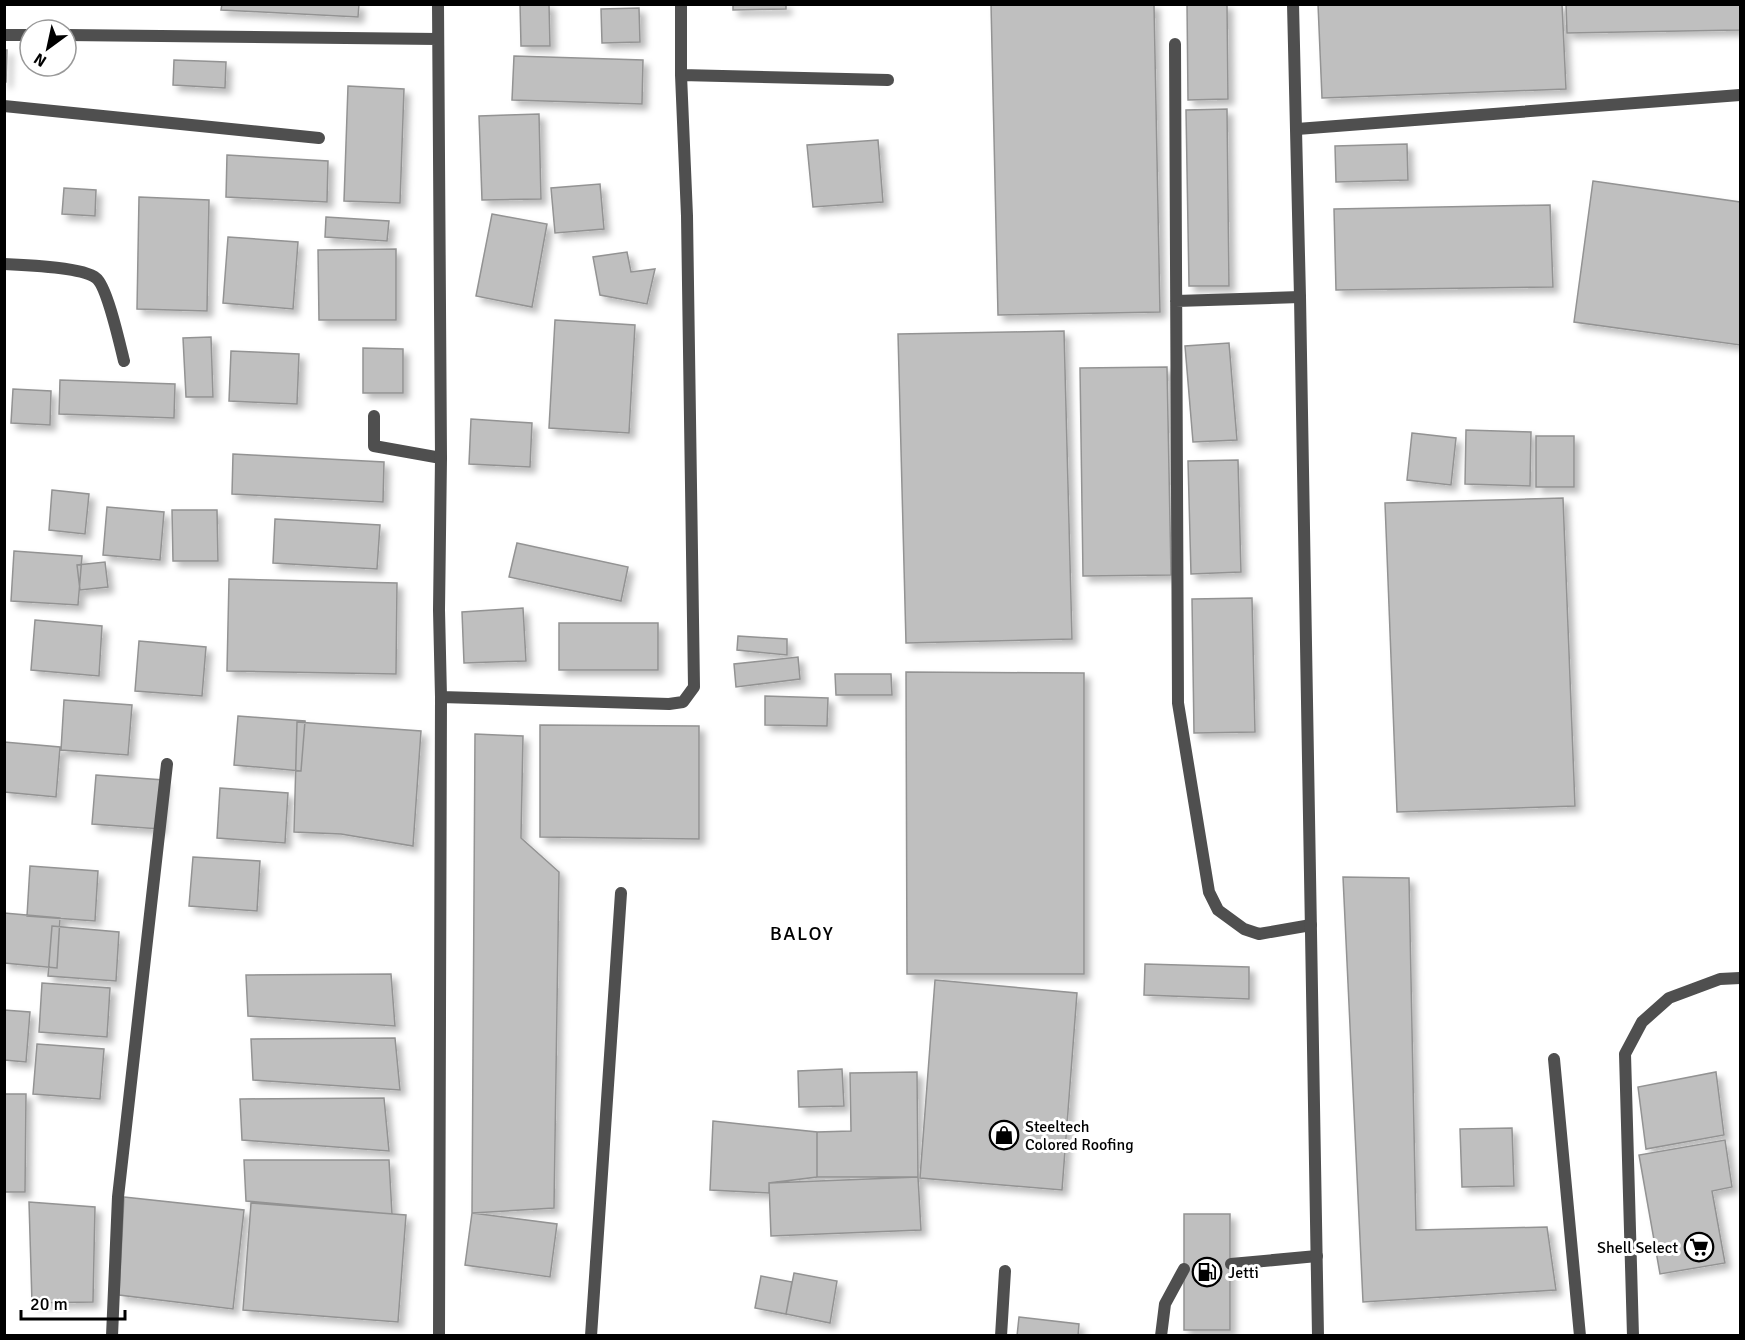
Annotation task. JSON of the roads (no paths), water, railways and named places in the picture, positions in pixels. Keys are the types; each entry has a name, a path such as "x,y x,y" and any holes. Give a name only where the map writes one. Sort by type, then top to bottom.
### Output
{"street":[{"path":"438,4 441,458 439,1335"},
{"path":"441,697 669,704 683,702 694,687 687,216 681,75 681,4"},
{"path":"1293,4 1318,1335"},
{"path":"78,35 438,39"},
{"path":"1175,44 1178,703 1209,892 1218,910 1244,929 1259,934 1311,925"},
{"path":"681,75 888,80"},
{"path":"1297,129 1740,95"},
{"path":"4,106 319,138"},
{"path":"4,264 79,271 97,278 104,291 124,361"},
{"path":"1176,302 1300,297"},
{"path":"374,416 374,446 441,458"},
{"path":"112,1335 118,1197 167,764"},
{"path":"591,1335 621,893"},
{"path":"1633,1335 1625,1054 1642,1022 1669,998 1720,979 1740,978"},
{"path":"1554,1059 1580,1335"},
{"path":"1231,1264 1317,1256"},
{"path":"1161,1335 1165,1305 1184,1269"},
{"path":"1001,1335 1005,1271"}],"place":[{"name":"Steeltech Colored Roofing","path":"1004,1135"},
{"name":"Shell Select","path":"1699,1247"},
{"name":"Jetti","path":"1207,1272"}],"district":[{"name":"BALOY","path":"802,933"}]}
